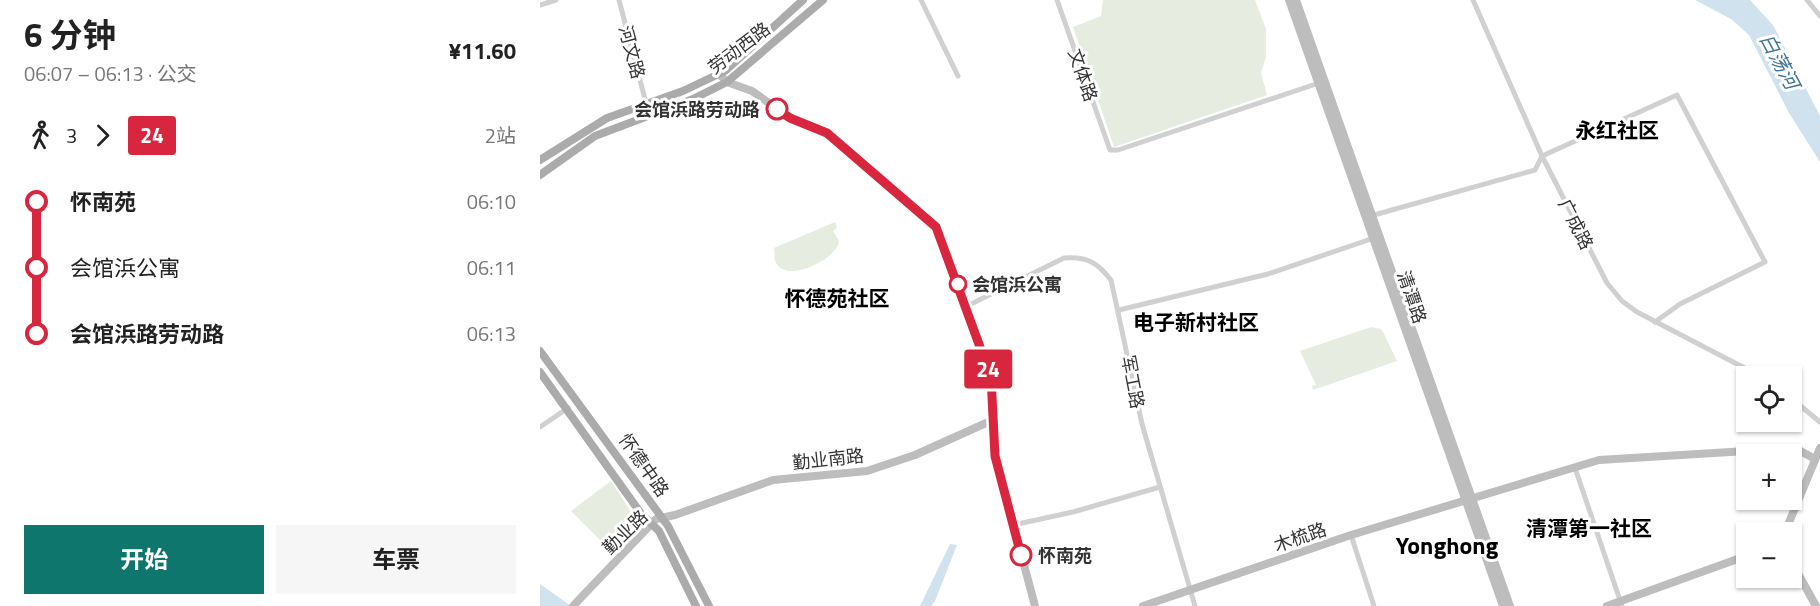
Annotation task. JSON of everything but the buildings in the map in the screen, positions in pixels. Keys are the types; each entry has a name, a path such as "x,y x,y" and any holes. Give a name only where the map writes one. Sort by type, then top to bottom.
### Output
{"main road":[{"name":"劳动西路","path":"540,160 591,126 645,103 683,91 719,74 804,0"},
{"name":"劳动西路","path":"540,175 595,136 693,99 727,82 823,0"},
{"name":"怀德中路","path":"540,351 655,520 710,606"},
{"name":"怀德中路","path":"540,372 568,408 642,515 655,520 696,606"}],"street":[{"path":"540,5 556,0"},
{"name":"河文路","path":"619,0 645,103"},
{"path":"921,0 958,76"},
{"name":"文体路","path":"1058,0 1110,150 1118,150 1319,83"},
{"name":"广成路","path":"1473,0 1542,156 1607,283 1622,301 1655,322 1741,366"},
{"path":"1807,0 1820,16"},
{"name":"清潭路","path":"1294,1 1319,83 1510,606"},
{"name":"清潭路","path":"1294,1 1374,215 1471,500 1503,606"},
{"path":"719,74 727,82 752,91 790,118 827,133 936,227 967,306 991,377 995,419 995,456 1035,606"},
{"path":"1374,215 1535,170 1542,156 1677,95 1765,262 1680,304 1655,322"},
{"path":"1119,310 1268,274 1375,238"},
{"name":"军工路","path":"967,306 1064,258 1081,257 1094,261 1111,280 1142,424 1195,606"},
{"path":"1802,407 1820,422"},
{"path":"540,427 568,408"},
{"name":"勤业南路","path":"655,520 773,480 867,471 915,455 995,419"},
{"name":"木梳路","path":"1143,606 1455,502 1471,500 1615,458 1795,448 1818,461"},
{"path":"1790,522 1818,461 1820,448"},
{"path":"1575,468 1622,604"},
{"path":"1013,525 1073,512 1160,487"},
{"name":"勤业路","path":"604,571 641,526 655,520"},
{"path":"1351,535 1374,606"},
{"path":"1607,606 1622,604 1736,560"},
{"path":"567,606 604,571"},
{"path":"573,606 604,571"},
{"path":"1802,581 1816,606"}],"shaded area":[{"path":"1103,0 1255,0 1266,29 1266,57 1261,73 1267,95 1114,147 1073,27 1101,16"},
{"path":"835,222 837,228 833,231 839,241 836,248 822,261 793,271 784,270 776,264 774,248"},
{"path":"1371,327 1381,329 1397,361 1313,390 1312,386 1316,385 1300,351"},
{"path":"611,481 636,520 630,535 612,552 571,511"}],"water":[{"name":"白荡河","path":"1695,0 1750,0 1773,25 1820,116 1820,162 1789,113 1749,35 1731,19"},
{"path":"950,544 957,545 935,601 931,606 920,606"},
{"path":"540,584 571,606 540,606"}],"bus line":[{"name":"24","path":"777,109 790,118 827,133 936,227 967,306 991,377 995,419 995,456 1021,555"}],"place":[{"name":"会馆浜路劳动路","path":"777,109"},
{"name":"会馆浜公寓","path":"958,284"},
{"name":"怀南苑","path":"1021,555"}],"district":[{"name":"永红社区","path":"1617,130"},
{"name":"怀德苑社区","path":"837,298"},
{"name":"电子新村社区","path":"1196,322"},
{"name":"清潭第一社区","path":"1589,528"},
{"name":"Yonghong","path":"1447,545"}]}
